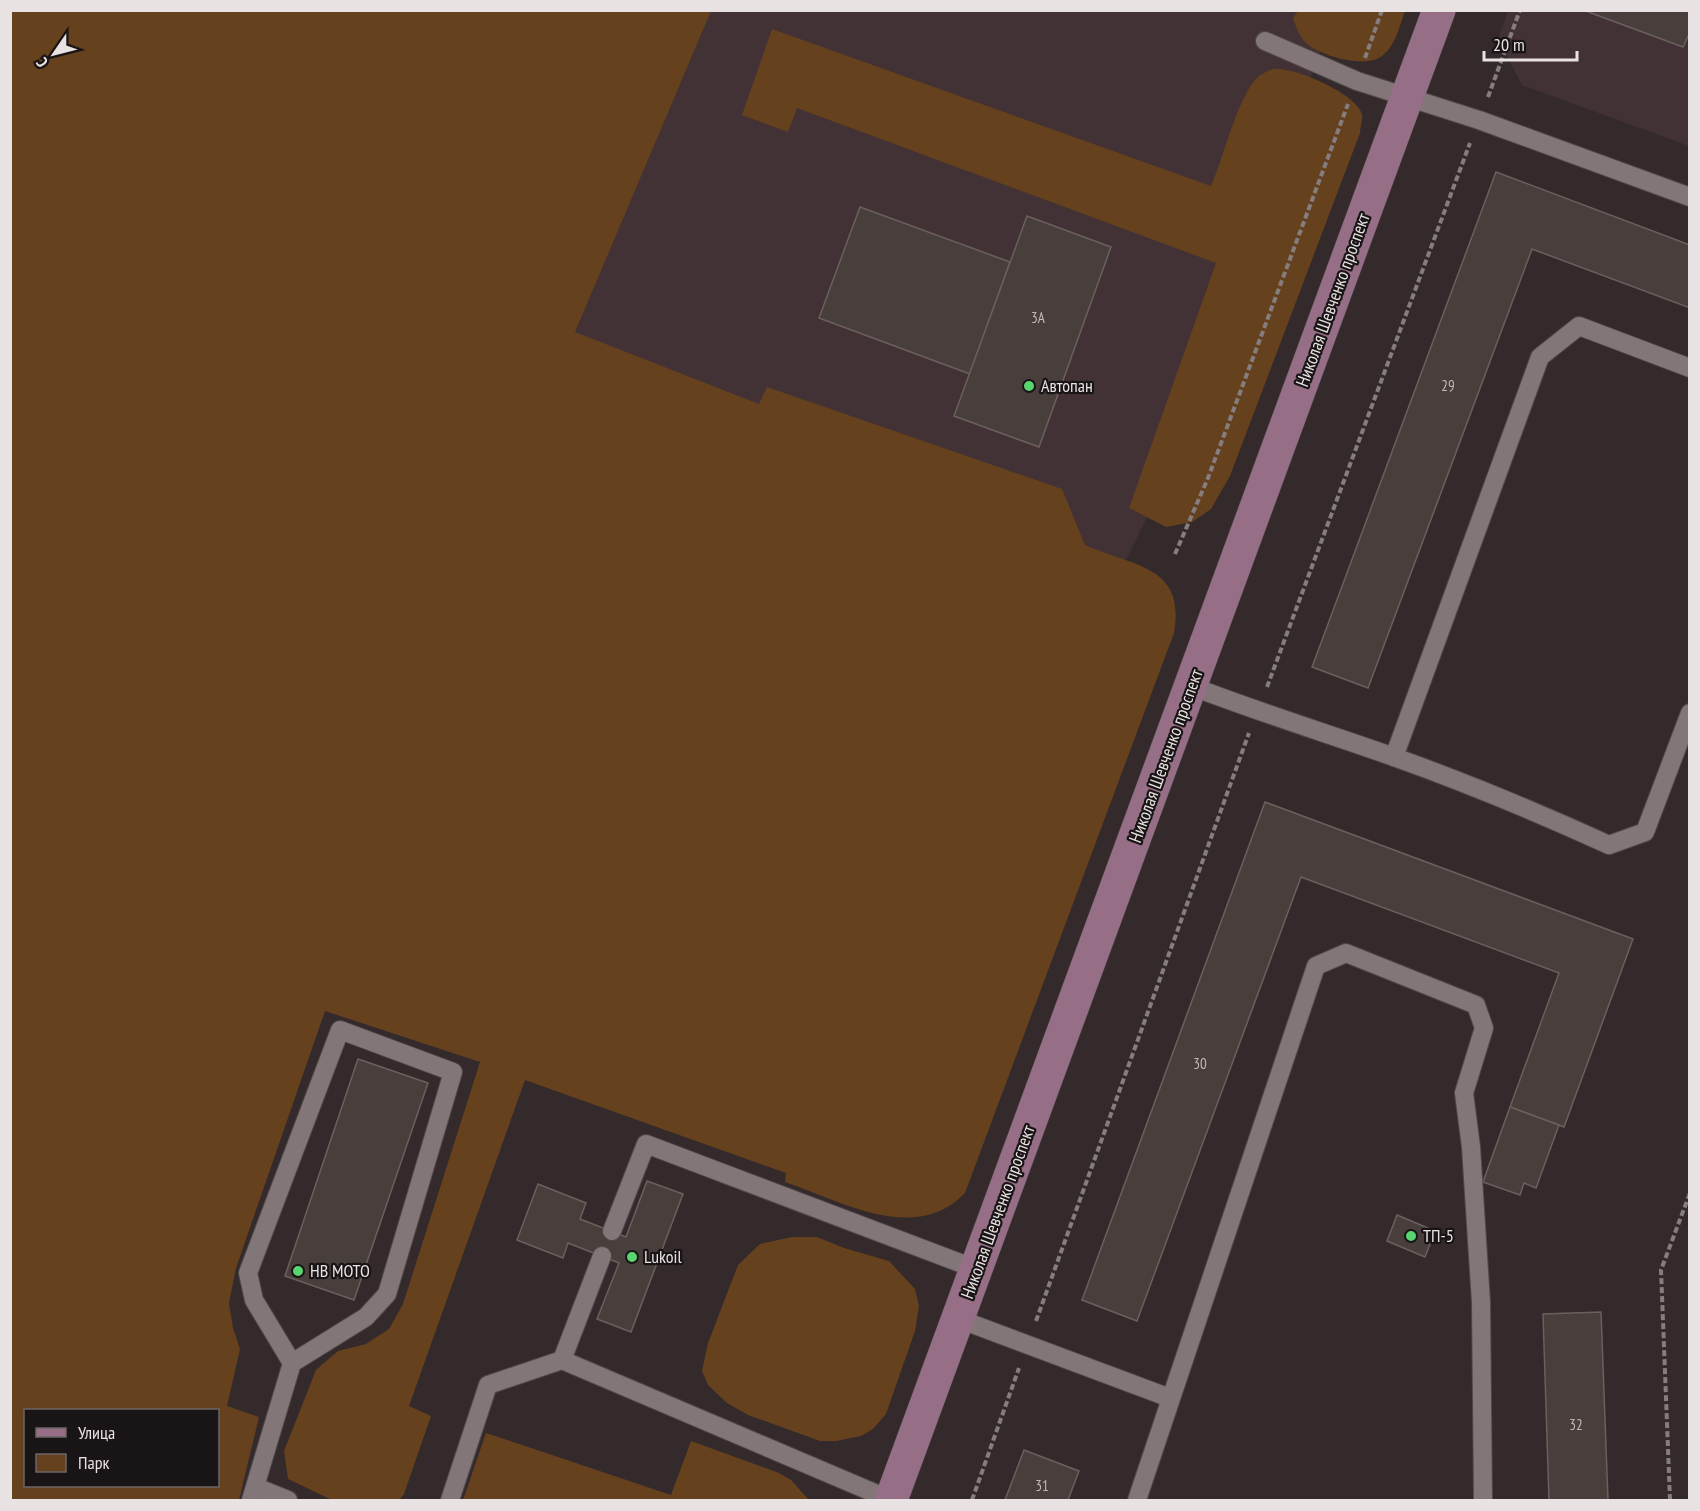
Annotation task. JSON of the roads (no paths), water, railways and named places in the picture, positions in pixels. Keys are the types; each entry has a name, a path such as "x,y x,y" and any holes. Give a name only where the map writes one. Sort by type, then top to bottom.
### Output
{"main road":[{"name":"Николая Шевченко проспект","path":"891,1500 1439,10"}],"lane":[{"path":"1265,41 1357,81 1408,95 1689,196"},
{"path":"1394,757 1540,357 1579,326 1689,368"},
{"path":"1191,687 1257,712 1394,757 1609,845 1645,832 1689,713"},
{"path":"1137,1500 1316,966 1346,953 1476,1005 1485,1028 1464,1093 1471,1147 1481,1302 1483,1500"},
{"path":"288,1500 253,1494 292,1363 366,1317 387,1294 453,1072 340,1030 248,1273 254,1300 292,1363"},
{"path":"612,1231 645,1144 976,1269"},
{"path":"562,1360 602,1256"},
{"path":"959,1319 1170,1398"},
{"path":"450,1500 488,1385 562,1360 891,1500"}],"place":[{"name":"Автопан","path":"1029,386"},
{"name":"ТП-5","path":"1411,1236"},
{"name":"Lukoil","path":"632,1257"},
{"name":"HB MOTO","path":"298,1271"}]}
